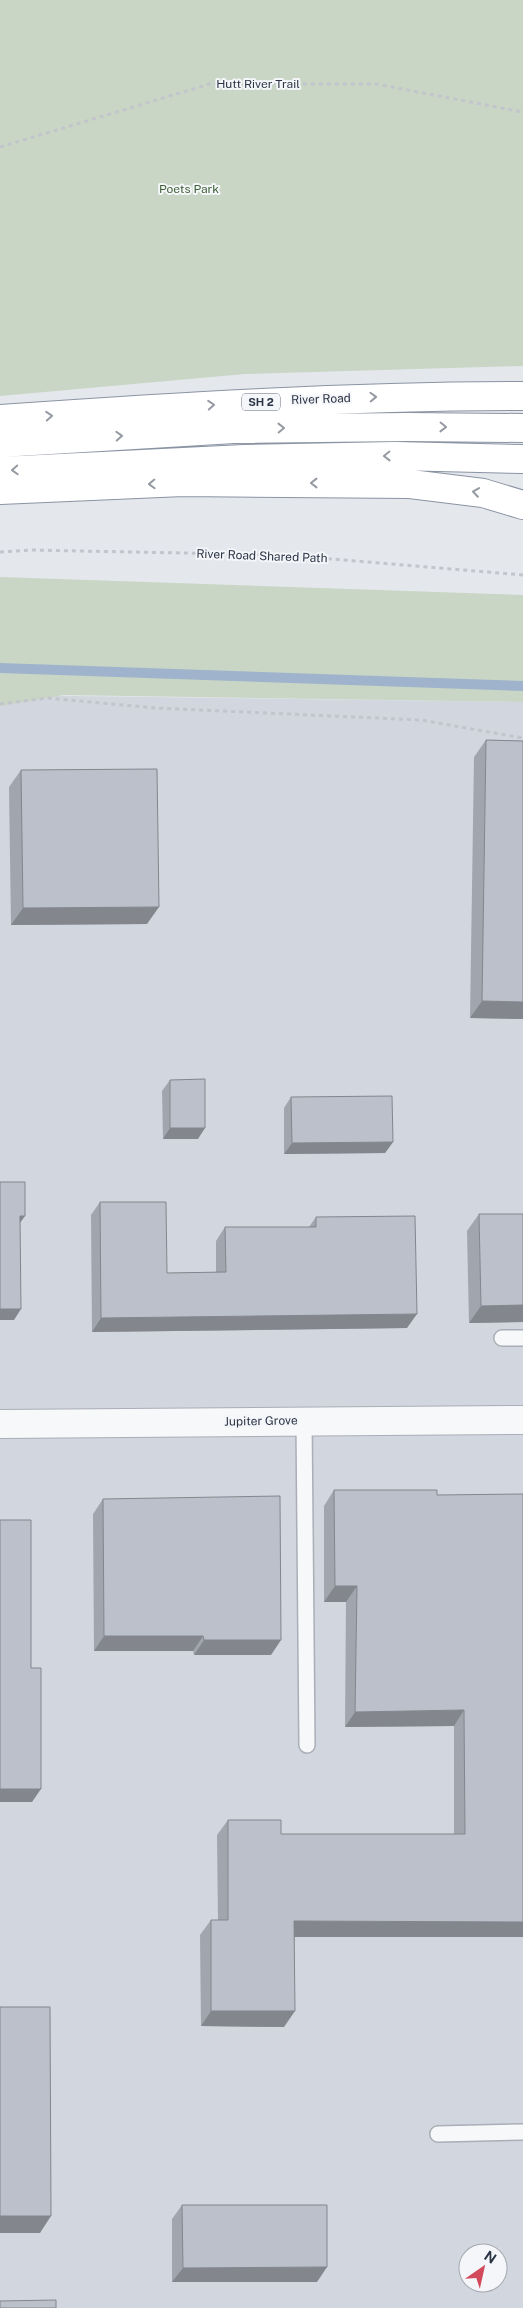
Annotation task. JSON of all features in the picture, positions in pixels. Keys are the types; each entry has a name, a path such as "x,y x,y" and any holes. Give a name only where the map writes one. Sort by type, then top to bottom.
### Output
{"highway":[{"name":"River Road","path":"0,419 252,402 407,396 523,396"},
{"path":"0,443 234,429 407,426 523,428"},
{"path":"0,471 253,458 396,456 523,459"},
{"path":"0,490 183,482 410,484 483,493 523,505"}],"street":[{"name":"Jupiter Grove","path":"0,1424 304,1420 523,1420"}],"lane":[{"path":"502,1338 523,1338"},
{"path":"304,1420 307,1745"},
{"path":"438,2134 523,2132"}],"path":[{"name":"Hutt River Trail","path":"0,147 210,84 376,84 523,112"},
{"name":"River Road Shared Path","path":"0,552 30,550 284,555 523,575"},
{"path":"0,704 47,698 156,708 421,720 523,738"}],"shaded area":[{"path":"0,695 523,702 523,2308 0,2308"}],"green space":[{"name":"Poets Park","path":"0,0 523,0 523,366 245,374 0,396"},
{"path":"0,577 523,595 523,702 64,695 0,706"}],"building":[{"path":"486,740 523,741 523,1002 482,1001"},
{"path":"157,769 159,907 23,908 21,770"},
{"path":"205,1079 205,1128 170,1128 170,1080"},
{"path":"392,1096 393,1142 292,1143 291,1097"},
{"path":"0,1182 25,1182 25,1216 20,1216 21,1309 0,1309"},
{"path":"100,1202 166,1202 167,1273 226,1272 225,1227 316,1227 316,1217 415,1216 417,1314 101,1318"},
{"path":"479,1214 523,1214 523,1305 481,1306"},
{"path":"334,1490 437,1490 437,1495 523,1494 523,1922 294,1921 295,2011 211,2011 211,1920 228,1920 228,1820 281,1820 281,1834 465,1834 464,1710 355,1712 357,1586 335,1586"},
{"path":"280,1496 281,1640 204,1640 203,1636 104,1636 103,1499"},
{"path":"0,1520 31,1520 31,1668 41,1668 41,1789 0,1789"},
{"path":"0,2007 50,2007 51,2216 0,2216"},
{"path":"182,2205 327,2205 327,2267 183,2268"},
{"path":"56,2300 56,2308 0,2308 0,2301"}],"waterway":[{"path":"0,668 523,686"}]}
